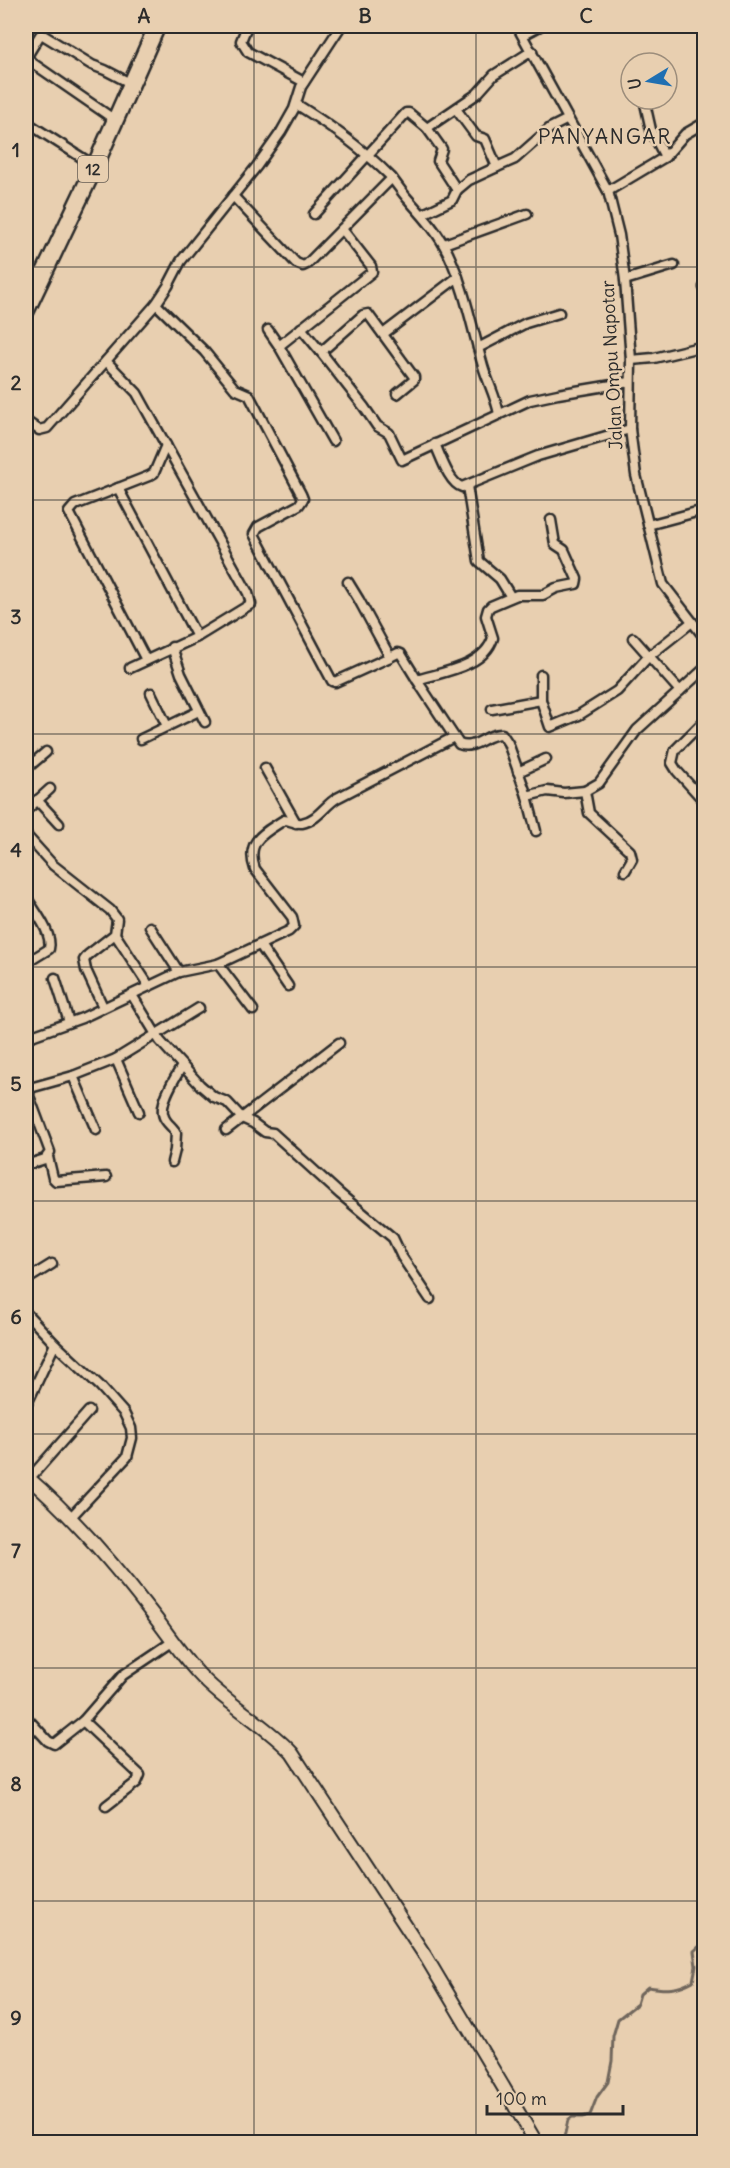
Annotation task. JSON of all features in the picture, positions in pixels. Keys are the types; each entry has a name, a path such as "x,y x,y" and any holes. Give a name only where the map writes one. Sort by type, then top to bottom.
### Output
{"highway":[{"name":"12","path":"26,311 95,166 157,26"}],"main road":[{"path":"27,1478 70,1518 134,1591 199,1674 227,1701 275,1735 292,1753 426,1957 533,2139"}],"street":[{"path":"247,26 241,40 248,52 304,82"},
{"path":"26,422 39,430 47,428 156,304 181,261 281,132 296,104 304,82 341,26"},
{"name":"Jalan Ompu Napotar","path":"517,26 608,191 619,235 625,280 631,360 630,429 636,475 663,584 705,637"},
{"path":"523,35 540,26"},
{"path":"115,120 31,62 27,56 40,35 43,35 92,65 132,84"},
{"path":"427,128 477,94 494,75 532,51"},
{"path":"296,104 337,130 392,178 423,214 444,244 458,277 500,414"},
{"path":"456,109 476,136 485,139 497,167"},
{"path":"647,111 651,130 665,157"},
{"path":"314,214 407,113 427,128 442,149 438,161 457,190"},
{"path":"423,214 452,200 457,190 468,180 515,159 546,130 568,118"},
{"path":"26,122 95,166"},
{"path":"608,191 665,157 685,134 705,123"},
{"path":"233,196 301,266 308,264 392,178"},
{"path":"444,244 527,214"},
{"path":"279,346 372,272 371,267 342,229"},
{"path":"625,280 674,265"},
{"path":"26,272 43,273"},
{"path":"383,334 458,277"},
{"path":"156,304 204,351 236,389 249,395 301,494 303,499 299,505 258,527 254,534 332,681 398,653 401,654 459,744 467,746 496,734 501,734 508,743 536,831"},
{"path":"478,348 526,323 559,313"},
{"path":"321,352 366,314 371,316 414,378 398,394"},
{"path":"301,328 377,426 389,433 401,460 530,400 630,382"},
{"path":"268,330 333,441"},
{"path":"631,360 654,358 705,346"},
{"path":"106,361 137,393 251,598 251,604 248,607 197,637 130,668"},
{"path":"435,444 453,481 458,486 466,486 538,456 630,429"},
{"path":"146,660 69,512 75,505 154,473 166,445"},
{"path":"466,486 479,561 500,579 511,597"},
{"path":"118,488 197,637"},
{"path":"648,525 705,510"},
{"path":"417,680 458,667 480,656 491,645 493,638 486,616 488,609 511,597 523,594 543,595 556,588 577,583 564,550 555,544 551,520"},
{"path":"348,582 390,657"},
{"path":"541,675 541,700 549,727 570,720 617,691 649,656 692,622"},
{"path":"633,638 680,690"},
{"path":"172,647 180,675 205,722"},
{"path":"526,796 546,791 564,793 585,791 599,783 637,730 705,669"},
{"path":"151,693 167,726"},
{"path":"492,709 541,700"},
{"path":"141,739 199,711"},
{"path":"705,721 675,750 672,760 677,771 705,801"},
{"path":"26,1027 27,1037 69,1022 179,972 219,964 290,931 294,922 252,861 257,838 284,820 296,823 305,822 322,812 329,803 337,798 454,737"},
{"path":"26,769 46,752"},
{"path":"519,772 546,759"},
{"path":"265,768 296,823"},
{"path":"27,808 50,789"},
{"path":"585,791 590,813 630,851 631,862 625,871"},
{"path":"38,800 59,824"},
{"path":"26,835 53,865 115,915 117,919 115,934 149,986"},
{"path":"26,963 49,949 51,945 28,900"},
{"path":"150,927 179,972"},
{"path":"103,1006 86,970 84,960 115,934"},
{"path":"260,945 288,986"},
{"path":"219,964 253,1010"},
{"path":"56,978 69,1022"},
{"path":"132,995 157,1035 182,1066 214,1097 227,1102 242,1118 265,1132 275,1135 393,1238 402,1257 430,1299"},
{"path":"106,1178 56,1181 53,1178 48,1157 49,1147 28,1092 33,1087 73,1076 116,1059 199,1008"},
{"path":"226,1130 339,1043"},
{"path":"116,1059 139,1112"},
{"path":"172,1162 176,1133 164,1118 163,1106 170,1086 182,1066"},
{"path":"73,1076 96,1130"},
{"path":"26,1165 48,1157"},
{"path":"26,1279 52,1264"},
{"path":"26,1313 124,1413 132,1438 128,1457 70,1518"},
{"path":"26,1406 55,1344"},
{"path":"27,1478 89,1411"},
{"path":"26,1717 50,1744 58,1742 83,1721 123,1675 172,1642"},
{"path":"83,1721 140,1775 136,1782 106,1806"}],"waterway":[{"path":"563,2142 568,2120 572,2117 590,2115 597,2097 608,2082 613,2036 618,2019 637,2004 640,1994 648,1987 671,1988 693,1981 696,1966 694,1951 704,1942"}],"district":[{"name":"PANYANGAR","path":"605,137"}]}
